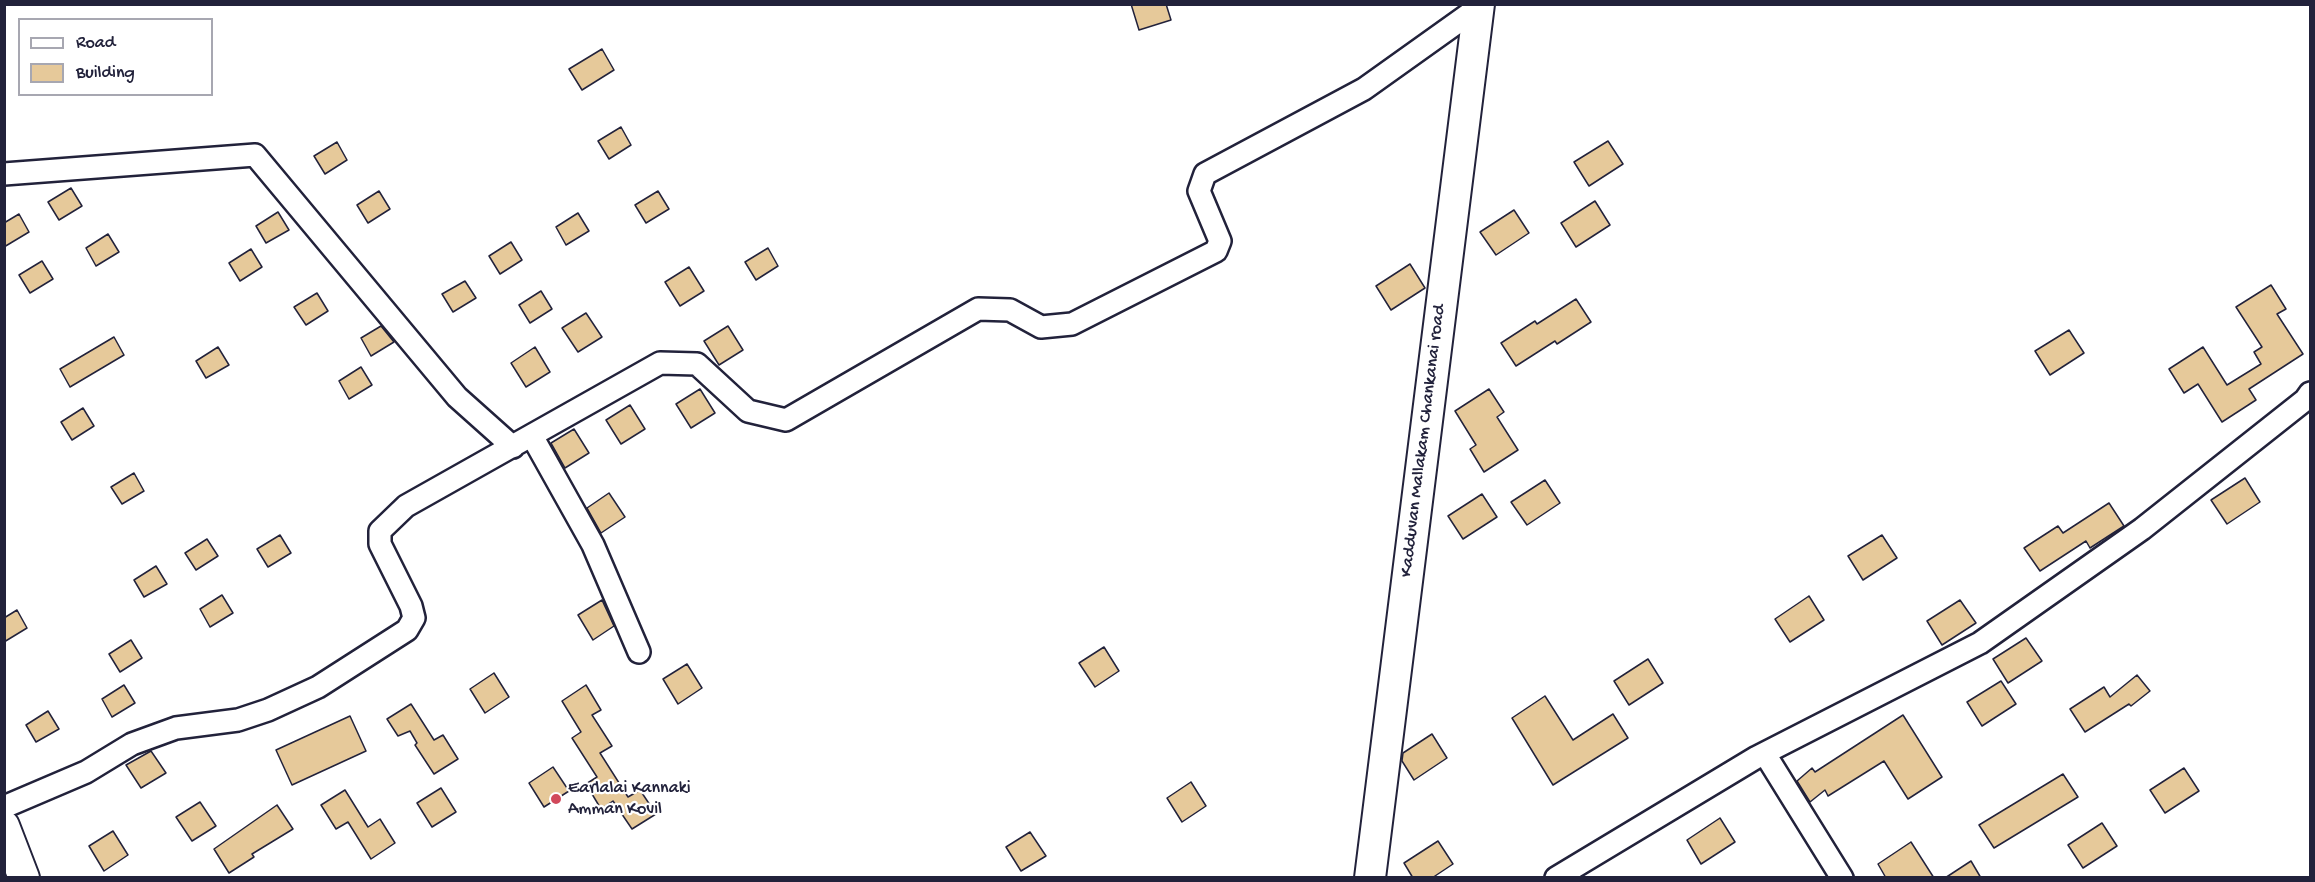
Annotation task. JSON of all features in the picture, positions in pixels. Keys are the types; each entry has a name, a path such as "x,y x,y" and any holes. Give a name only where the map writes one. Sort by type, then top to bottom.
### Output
{"main road":[{"name":"Kadduvan Mallakam Chankanai road","path":"1370,878 1479,6"},
{"path":"4,826 24,878"}],"street":[{"path":"4,807 86,772 132,744 176,728 238,720 268,710 318,687 407,630 414,618 411,606 380,544 380,531 406,506 660,363 697,364 748,411 786,420 978,309 1010,310 1041,327 1072,324 1216,251 1220,241 1199,191 1205,174 1364,89 1479,6"},
{"path":"4,174 255,155 457,397 513,447"},
{"path":"1556,878 1765,754 1980,643 2142,530 2305,400 2310,393"},
{"path":"532,436 592,544 639,652"},
{"path":"1765,754 1842,878"}],"building":[{"path":"1131,4 1166,4 1171,20 1139,30"},
{"path":"602,49 614,70 582,90 569,69"},
{"path":"621,127 631,145 609,159 598,141"},
{"path":"1608,141 1623,164 1589,186 1574,162"},
{"path":"337,142 347,160 325,174 314,156"},
{"path":"71,188 82,206 59,220 48,202"},
{"path":"379,191 390,209 368,223 357,205"},
{"path":"658,191 669,209 646,223 635,205"},
{"path":"1595,201 1610,225 1576,247 1561,223"},
{"path":"1514,210 1529,233 1496,255 1480,232"},
{"path":"278,212 289,230 266,243 256,226"},
{"path":"578,213 589,231 566,245 556,227"},
{"path":"19,214 29,232 4,247 4,223"},
{"path":"108,234 119,252 96,266 86,248"},
{"path":"511,242 522,260 500,274 489,256"},
{"path":"768,248 778,266 756,280 745,262"},
{"path":"251,249 262,267 240,281 229,263"},
{"path":"42,261 53,279 30,293 19,275"},
{"path":"1410,264 1425,288 1391,310 1376,286"},
{"path":"689,267 704,291 680,306 665,282"},
{"path":"465,281 476,298 453,312 442,294"},
{"path":"2271,285 2286,309 2277,314 2303,354 2249,389 2256,400 2222,422 2198,384 2184,393 2169,369 2203,347 2227,385 2261,364 2254,352 2262,347 2236,307"},
{"path":"541,291 552,309 530,323 519,305"},
{"path":"317,293 328,311 306,325 294,307"},
{"path":"1576,299 1591,322 1557,344 1555,341 1516,366 1501,343 1535,321 1537,324"},
{"path":"586,313 602,337 578,352 562,328"},
{"path":"381,326 394,342 371,356 361,338"},
{"path":"728,326 743,350 719,365 704,341"},
{"path":"2069,330 2084,353 2050,375 2035,351"},
{"path":"114,337 124,355 70,387 60,369"},
{"path":"218,347 229,365 206,378 196,361"},
{"path":"535,347 550,372 526,387 511,363"},
{"path":"361,367 372,385 349,399 339,381"},
{"path":"700,389 715,413 691,428 676,404"},
{"path":"1489,389 1504,412 1497,417 1518,450 1484,472 1470,449 1476,445 1455,411"},
{"path":"630,405 645,429 621,444 606,420"},
{"path":"83,408 94,426 72,440 61,422"},
{"path":"574,429 589,453 565,468 551,443"},
{"path":"134,473 144,491 122,504 111,487"},
{"path":"2245,478 2260,502 2227,524 2211,500"},
{"path":"1545,480 1560,503 1527,525 1511,502"},
{"path":"609,493 625,517 601,533 587,508"},
{"path":"1482,494 1497,517 1463,539 1448,516"},
{"path":"2109,503 2124,526 2090,548 2086,541 2040,571 2024,548 2058,526 2063,533"},
{"path":"280,535 291,553 268,567 257,549"},
{"path":"1882,535 1897,558 1863,580 1848,556"},
{"path":"207,539 218,556 196,570 185,553"},
{"path":"156,566 167,584 144,597 134,580"},
{"path":"222,595 233,613 210,627 200,609"},
{"path":"1809,596 1824,620 1790,642 1775,619"},
{"path":"602,600 614,626 593,640 578,615"},
{"path":"1960,600 1976,623 1942,645 1927,621"},
{"path":"17,610 27,628 4,642 4,618"},
{"path":"2026,638 2042,661 2008,683 1993,659"},
{"path":"131,640 142,658 120,672 109,654"},
{"path":"1104,647 1119,671 1095,687 1079,663"},
{"path":"1648,659 1663,683 1629,705 1614,681"},
{"path":"687,664 702,688 678,704 663,679"},
{"path":"494,673 509,697 485,713 470,689"},
{"path":"2137,675 2150,691 2131,706 2129,704 2085,732 2070,709 2104,687 2110,697"},
{"path":"2001,681 2016,704 1982,726 1967,702"},
{"path":"124,685 135,703 112,717 102,699"},
{"path":"586,685 601,710 592,715 612,746 600,753 628,797 640,790 656,814 632,829 613,801 601,809 586,784 597,777 572,738 581,732 562,701"},
{"path":"1545,696 1573,740 1613,714 1628,738 1553,785 1512,718"},
{"path":"411,704 434,740 443,735 458,759 434,774 415,745 417,743 410,731 398,736 387,719"},
{"path":"48,711 59,729 36,742 26,725"},
{"path":"1903,715 1942,777 1908,799 1884,761 1828,796 1825,790 1810,802 1797,781 1812,768 1815,772"},
{"path":"350,716 366,751 292,785 276,750"},
{"path":"1432,734 1447,758 1414,780 1402,761 1403,753"},
{"path":"151,751 166,773 141,788 126,765"},
{"path":"553,767 569,791 544,807 529,783"},
{"path":"2184,768 2199,791 2165,813 2150,790"},
{"path":"2063,774 2078,797 1994,848 1979,825"},
{"path":"1191,782 1206,806 1182,822 1167,798"},
{"path":"441,788 456,812 432,827 417,803"},
{"path":"345,790 368,827 380,819 395,843 371,859 348,822 336,829 321,805"},
{"path":"200,802 216,826 192,841 176,817"},
{"path":"277,805 293,829 252,854 254,857 229,873 214,849"},
{"path":"1720,818 1735,842 1701,864 1687,840"},
{"path":"2102,823 2117,846 2083,868 2068,845"},
{"path":"113,831 128,855 104,871 89,846"},
{"path":"1030,832 1046,856 1021,871 1006,847"},
{"path":"1438,841 1453,864 1432,878 1413,878 1404,863"},
{"path":"1911,842 1934,878 1886,878 1878,864"},
{"path":"1971,861 1981,878 1945,878"}],"place":[{"name":"Earlalai Kannaki Amman Kovil","path":"556,799"}]}
